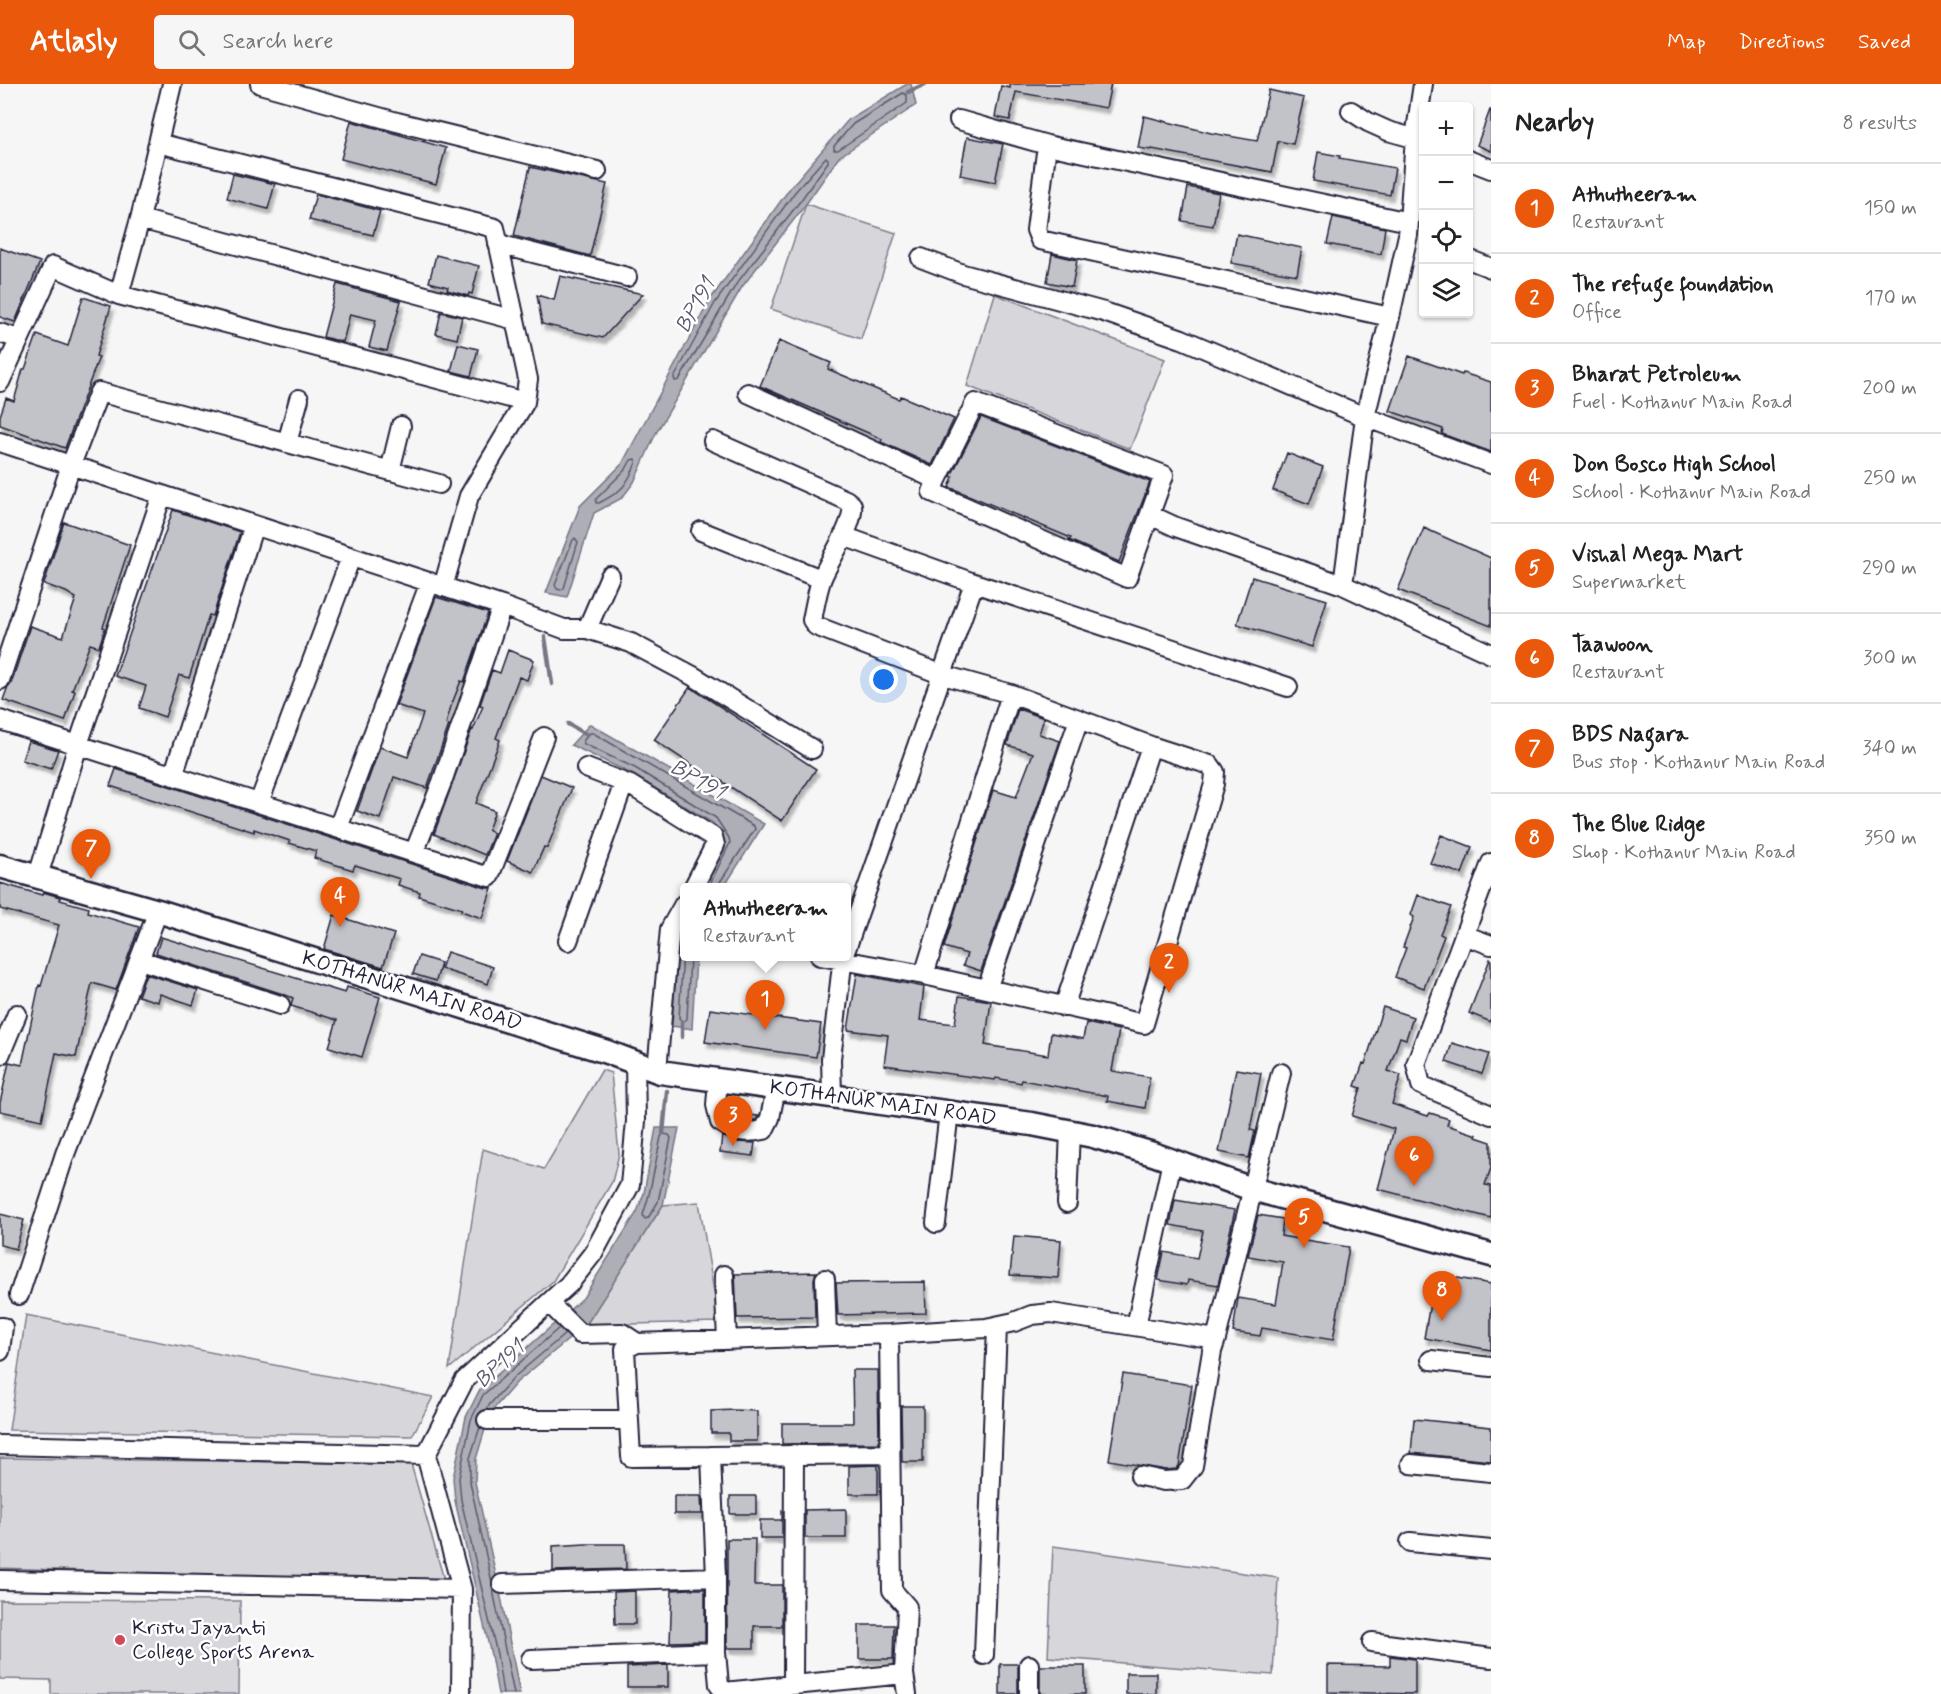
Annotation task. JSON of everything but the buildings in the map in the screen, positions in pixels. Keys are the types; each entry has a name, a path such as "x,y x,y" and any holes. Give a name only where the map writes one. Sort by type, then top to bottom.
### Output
{"main road":[{"name":"KOTHANUR MAIN ROAD","path":"0,866 158,911 657,1070 949,1112 1093,1136 1252,1189 1491,1255"}],"street":[{"path":"119,295 140,219 172,84"},
{"path":"260,84 397,122 597,171"},
{"path":"1422,102 1423,84"},
{"path":"1343,585 1365,417 1413,233 1419,140 1388,131 1351,111"},
{"path":"959,120 1047,145 1413,233"},
{"path":"158,143 495,228 528,379 525,402 469,496 436,585 338,828"},
{"path":"1047,145 1036,231 1040,240 1390,317"},
{"path":"1473,162 1491,169"},
{"path":"140,219 515,320"},
{"path":"498,244 627,278"},
{"path":"921,258 963,274 1104,312 1182,339 1365,417 1491,464"},
{"path":"1473,261 1491,268"},
{"path":"0,382 53,266 119,295 525,402"},
{"path":"0,333 19,339"},
{"path":"0,680 71,465 99,392 439,484"},
{"path":"748,393 937,480"},
{"path":"287,443 299,399"},
{"path":"975,403 1164,476 1128,578 932,492 937,480 975,403"},
{"path":"390,471 400,426"},
{"path":"713,441 846,500 852,505 843,536 821,579 812,620 816,626 943,675 1011,694 1151,746 1210,765 1215,772 1214,784 1144,1024 851,957"},
{"path":"0,442 502,606 564,629 587,629 632,643 693,676 812,749"},
{"path":"38,876 78,745 162,495"},
{"path":"1150,515 1176,527 1343,585 1491,654"},
{"path":"173,776 254,525"},
{"path":"701,531 821,579"},
{"path":"843,536 974,583 1288,687"},
{"path":"259,803 351,557"},
{"path":"587,629 610,576"},
{"path":"851,935 974,583"},
{"path":"414,853 442,782 502,606"},
{"path":"924,975 1011,694"},
{"path":"987,989 1079,719"},
{"path":"0,720 489,877 544,737"},
{"path":"1064,1007 1151,746"},
{"path":"586,768 624,783 713,837 715,845 696,883"},
{"path":"568,941 624,783"},
{"path":"1491,863 1416,1064 1421,1085 1491,1115"},
{"path":"20,1295 65,1154 158,911"},
{"path":"657,1070 670,929 680,911"},
{"path":"1464,935 1491,945"},
{"path":"140,960 280,1005"},
{"path":"832,1095 831,1059 843,961"},
{"path":"0,1055 17,1014"},
{"path":"461,1694 462,1588 426,1455 464,1381 551,1305 569,1284 594,1252 630,1185 636,1121 635,1062"},
{"path":"1140,1476 1164,1481 1182,1480 1193,1466 1212,1351 1281,1073"},
{"path":"718,1080 716,1105 720,1122 732,1130 750,1133 764,1130 770,1118 776,1088"},
{"path":"936,1223 949,1112"},
{"path":"1067,1203 1070,1131"},
{"path":"1136,1326 1172,1161"},
{"path":"724,1275 727,1340"},
{"path":"825,1279 827,1336"},
{"path":"551,1305 580,1334 622,1333 637,1343"},
{"path":"890,1454 631,1456 625,1349 637,1343 889,1334 997,1327 1032,1315 1051,1313 1216,1339"},
{"path":"0,1327 3,1327 0,1351"},
{"path":"984,1655 997,1327"},
{"path":"889,1334 892,1590 907,1606 904,1674 907,1694"},
{"path":"1431,1360 1491,1367"},
{"path":"487,1420 629,1420"},
{"path":"0,1445 426,1455"},
{"path":"793,1685 794,1454"},
{"path":"711,1456 716,1577 716,1652 718,1685 724,1692 904,1674"},
{"path":"1411,1464 1491,1472"},
{"path":"1410,1542 1491,1550"},
{"path":"502,1584 716,1577"},
{"path":"0,1580 462,1588"},
{"path":"1372,1642 1491,1658"},
{"path":"531,1659 716,1652"},
{"path":"1029,1665 1029,1694"}],"shaded area":[{"path":"806,204 896,233 861,339 771,309"},
{"path":"995,294 1165,359 1130,449 967,386"},
{"path":"602,1070 611,1073 619,1154 612,1182 553,1281 449,1369 483,1149 544,1169"},
{"path":"699,1202 719,1322 586,1325 663,1205"},
{"path":"26,1315 433,1397 412,1436 9,1430"},
{"path":"0,1458 411,1464 445,1583 0,1568"},
{"path":"1053,1546 1278,1578 1273,1675 1048,1657"},
{"name":"Kristu Jayanti College Sports Arena","path":"0,1600 240,1601 239,1694 51,1694 51,1680 0,1679"}],"water":[{"path":"907,84 911,84 916,105 839,157 742,287 656,433 634,482 622,498 594,513 567,597 546,593 580,506 622,464 710,300 790,188 849,119"},
{"path":"590,724 764,824 727,883 703,883 724,841 713,823 632,774 571,745"},
{"path":"680,930 680,961 696,961 692,1029 672,1026"},
{"path":"656,1128 679,1128 663,1205 586,1325 517,1382 490,1413 476,1459 475,1482 520,1694 498,1694 455,1501 453,1478 466,1417 479,1391 583,1298 637,1212 644,1193"}],"waterway":[{"name":"BP191","path":"908,92 925,84"},
{"name":"BP191","path":"545,637 552,684"},
{"name":"BP191","path":"568,724 587,735"},
{"name":"BP191","path":"682,1022 682,1037"},
{"name":"BP191","path":"663,1133 667,1091"}],"place":[{"name":"BDS Nagara","path":"91,879"},
{"name":"Don Bosco High School","path":"340,927"},
{"name":"The refuge foundation","path":"1169,993"},
{"name":"Athutheeram","path":"765,1030"},
{"name":"Bharat Petroleum","path":"733,1146"},
{"name":"Taawoon","path":"1414,1186"},
{"name":"Vishal Mega Mart","path":"1304,1248"},
{"name":"The Blue Ridge","path":"1442,1321"},
{"name":"Kristu Jayanti College Sports Arena","path":"120,1640"}]}
